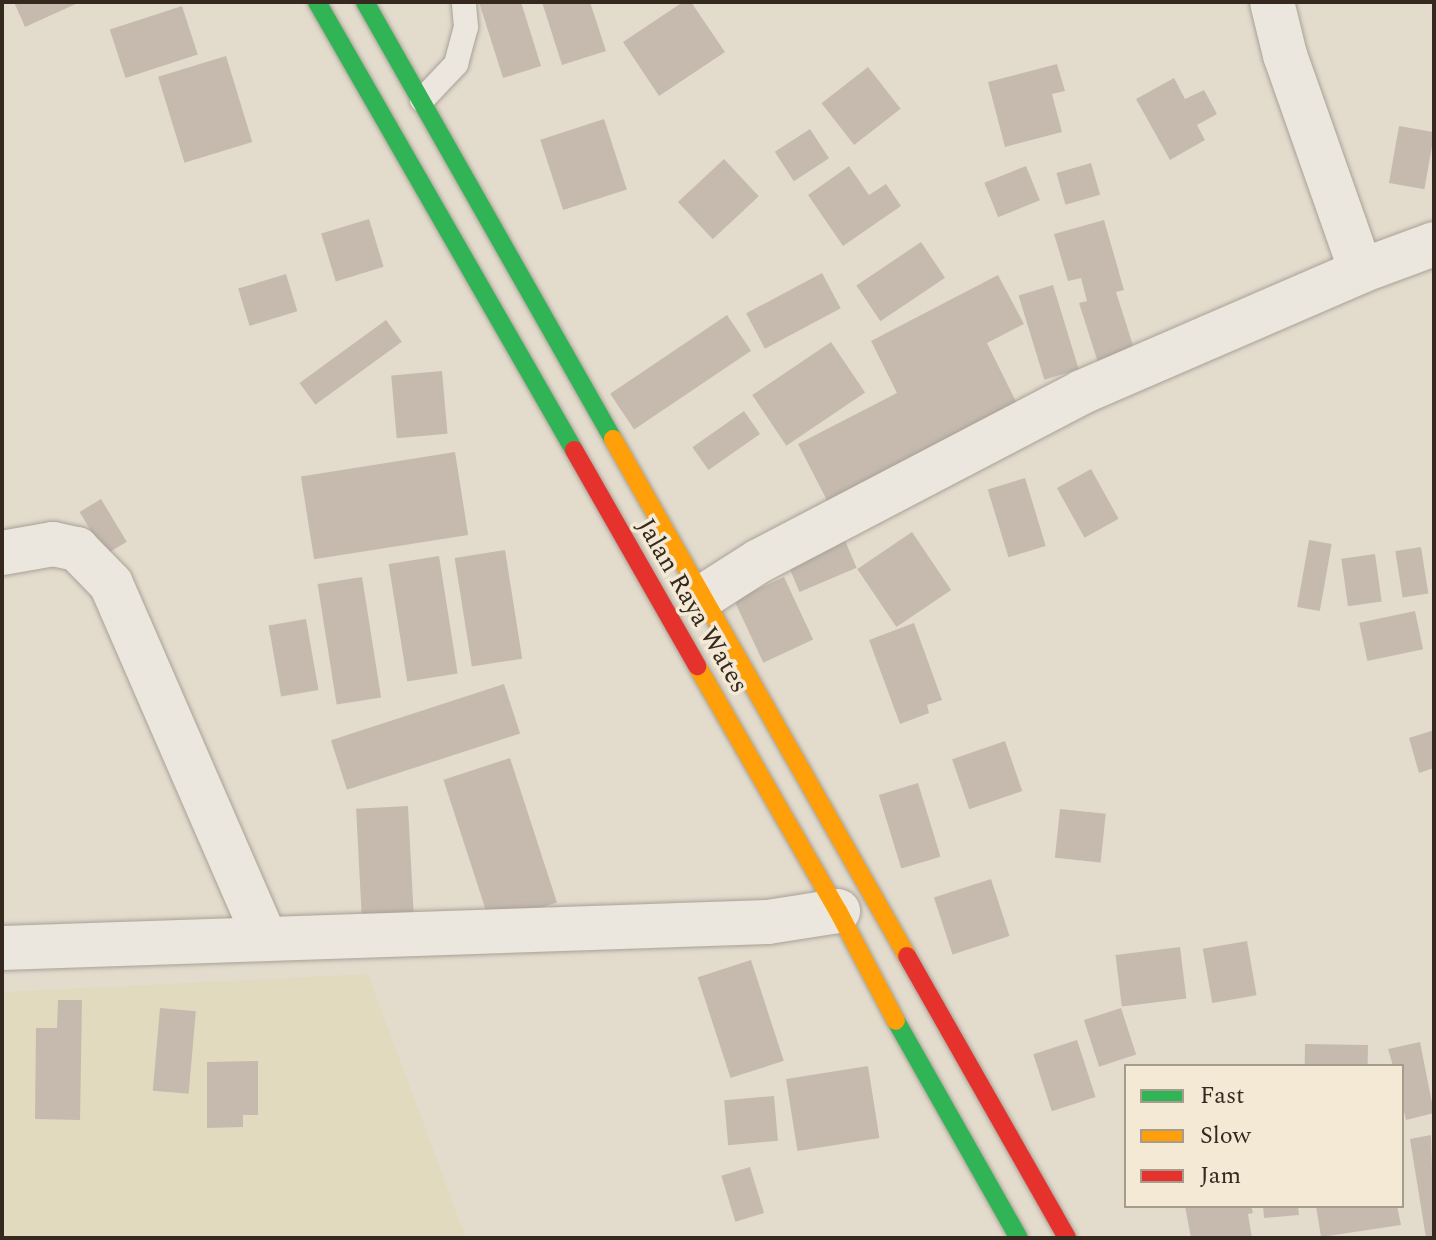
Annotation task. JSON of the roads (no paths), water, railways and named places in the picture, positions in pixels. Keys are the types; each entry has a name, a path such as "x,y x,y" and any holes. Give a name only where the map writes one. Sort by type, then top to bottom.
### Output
{"highway":[{"name":"Jalan Raya Wates","path":"317,2 838,911 881,995 1019,1238"},
{"name":"Jalan Raya Wates","path":"365,2 1067,1238"}],"street":[{"path":"1272,2 1285,55 1361,271"},
{"path":"704,596 759,561 1082,392 1361,271 1434,244"},
{"path":"2,553 53,544 77,549 111,584 265,939"},
{"path":"2,948 768,922 838,911"}],"lane":[{"path":"422,100 456,64 466,27 464,2"}]}
